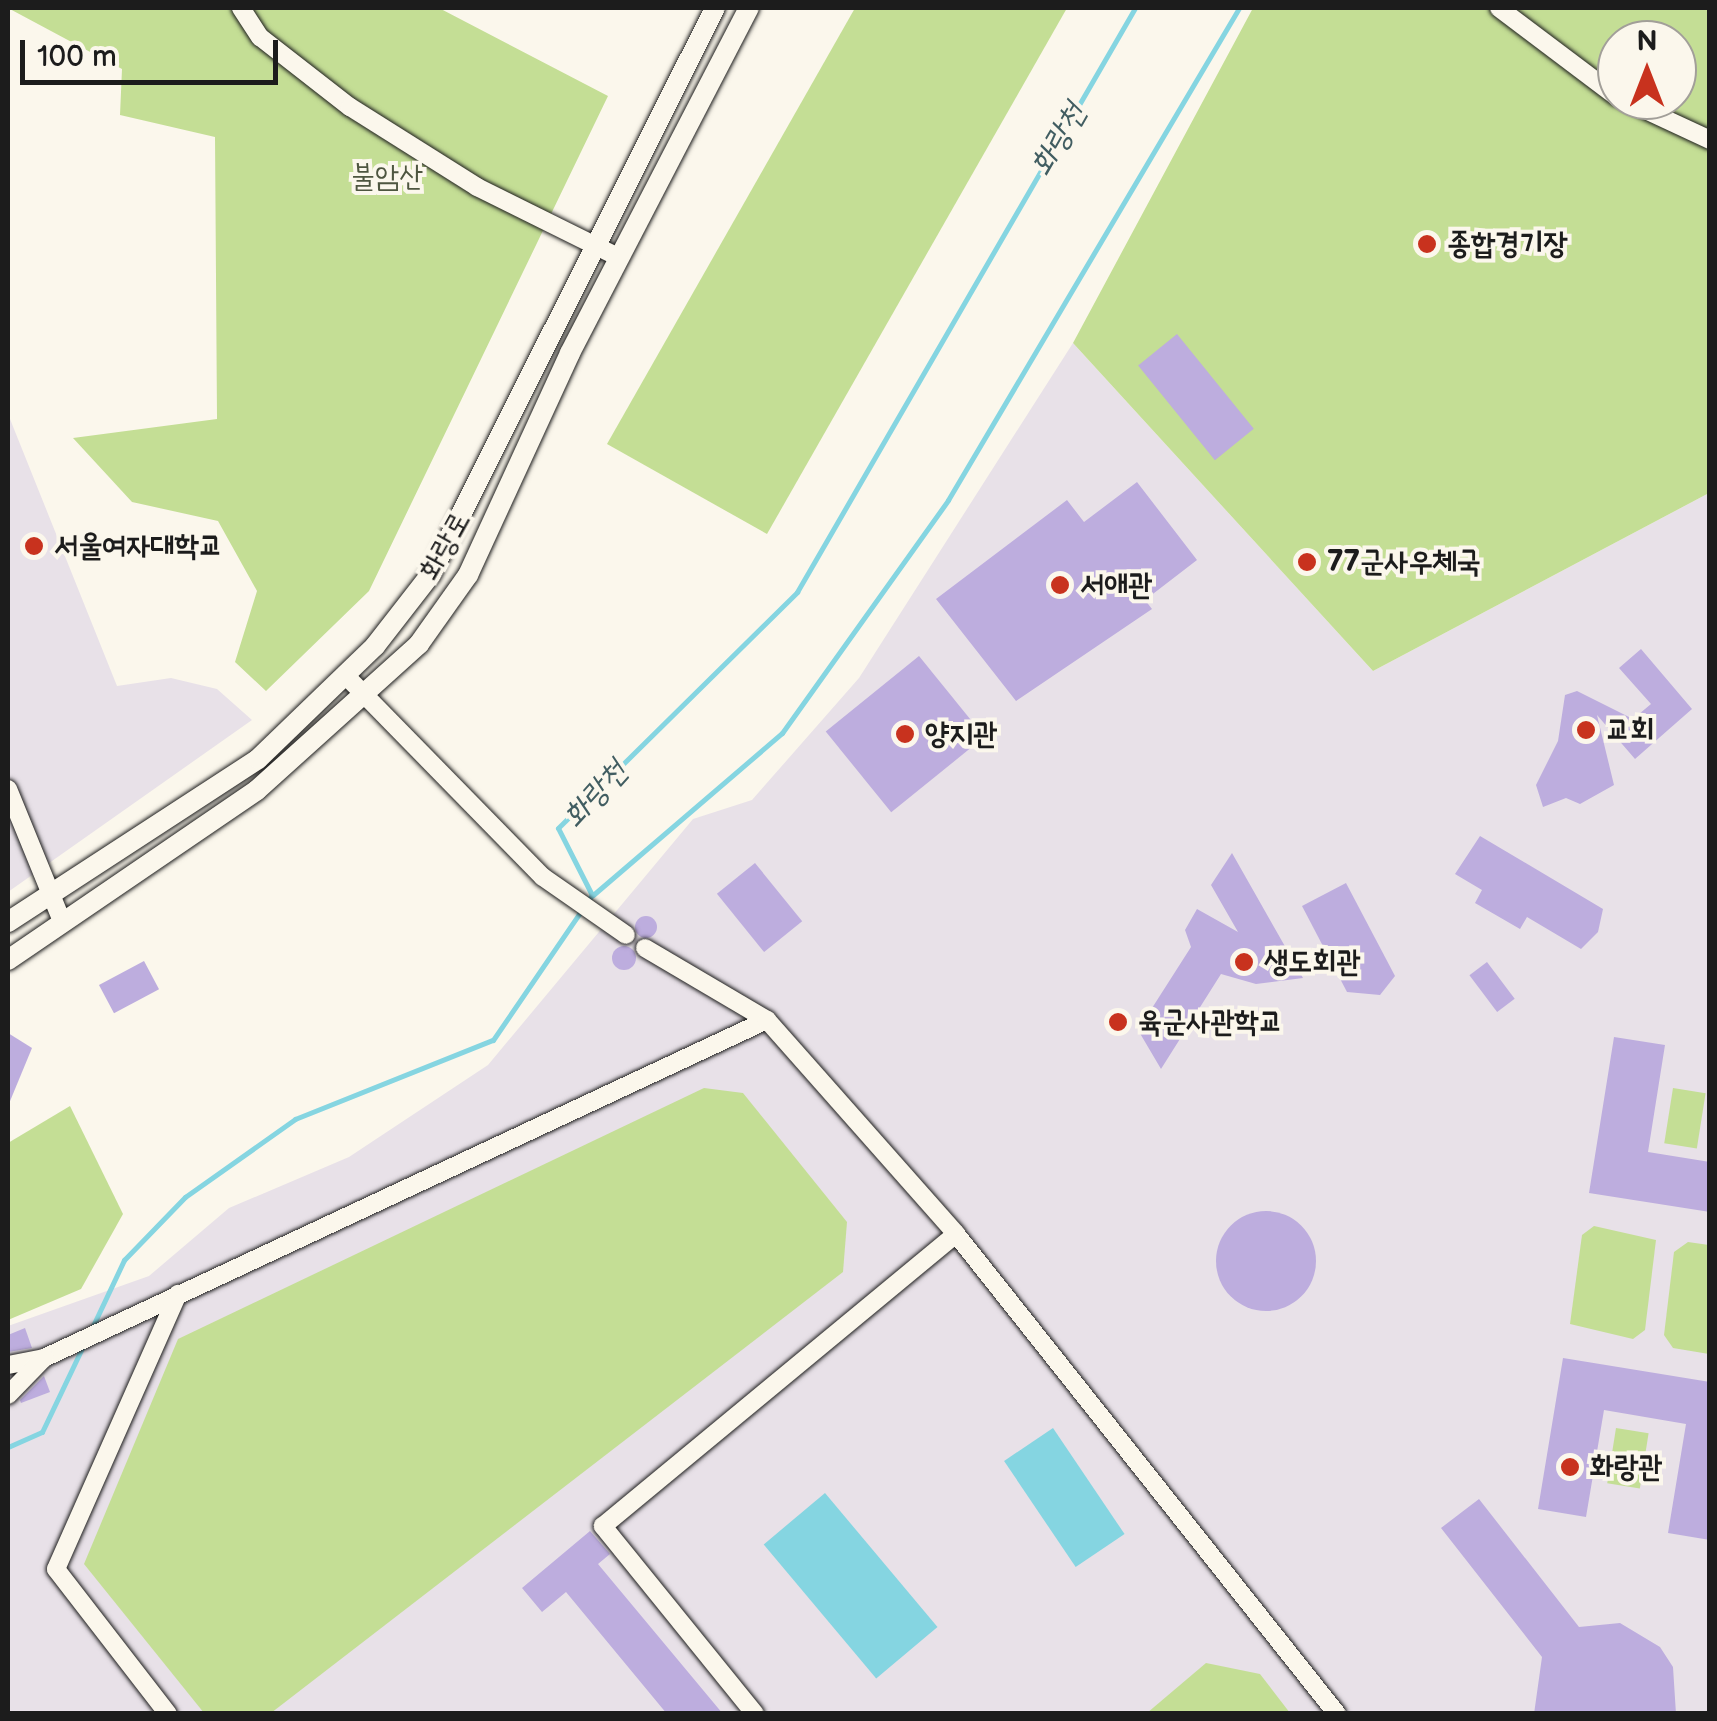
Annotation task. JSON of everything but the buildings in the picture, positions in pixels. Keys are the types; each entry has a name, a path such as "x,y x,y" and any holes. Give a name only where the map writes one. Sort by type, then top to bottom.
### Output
{"main road":[{"name":"화랑로","path":"8,922 258,758 346,676 431,574 589,243 714,8"},
{"name":"화랑로","path":"8,960 257,790 366,696 468,574 618,257 749,8"}],"street":[{"path":"242,8 260,36 350,107 477,188 618,257"},
{"path":"1499,8 1597,81"},
{"path":"1667,120 1710,140"},
{"path":"346,676 543,877 624,935"},
{"path":"8,789 62,922"},
{"path":"645,948 767,1020 956,1234 1337,1714"},
{"path":"8,1365 44,1358 767,1020"},
{"path":"755,1714 604,1526 956,1234"},
{"path":"168,1714 56,1569 178,1294"},
{"path":"8,1395 44,1358"}],"shaded area":[{"name":"육군사관학교","path":"1073,343 1373,671 1709,493 1709,1713 8,1713 8,1326 149,1276 229,1208 349,1157 488,1065 693,819 752,800 859,678"},
{"name":"서울여자대학교","path":"8,414 117,686 171,678 217,689 252,720 8,892"}],"green space":[{"name":"불암산","path":"8,8 439,8 608,96 369,591 266,691 235,662 257,591 218,521 132,502 73,438 217,419 215,137 120,115 122,69"},
{"path":"855,8 1067,8 767,534 607,444"},
{"path":"1253,8 1709,8 1709,493 1373,671 1073,343"},
{"path":"704,1088 743,1093 847,1222 843,1272 271,1713 204,1713 84,1564 178,1339"},
{"path":"1673,1088 1706,1093 1697,1148 1664,1143"},
{"path":"70,1106 123,1214 81,1289 8,1320 8,1143"},
{"path":"1594,1226 1656,1240 1645,1330 1633,1339 1570,1324 1582,1235"},
{"path":"1688,1242 1709,1245 1709,1354 1673,1348 1664,1335 1674,1252"},
{"path":"1616,1428 1649,1433 1640,1488 1607,1483"},
{"path":"1206,1663 1260,1674 1290,1713 1147,1713"}],"water":[{"path":"1053,1428 1125,1534 1076,1567 1004,1461"},
{"path":"825,1493 937,1627 876,1678 764,1544"}],"waterway":[{"name":"화랑천","path":"90,1332 124,1260 185,1197 295,1119 493,1040 592,895 558,828 797,592 1135,8"},
{"path":"593,895 782,733 948,500 1239,8"},
{"name":"화랑천","path":"8,1447 42,1432 83,1346"}],"place":[{"name":"종합경기장","path":"1427,244"},
{"name":"서울여자대학교","path":"34,546"},
{"name":"77군사우체국","path":"1307,562"},
{"name":"서애관","path":"1060,585"},
{"name":"교회","path":"1586,730"},
{"name":"양지관","path":"905,734"},
{"name":"생도회관","path":"1244,962"},
{"name":"육군사관학교","path":"1118,1022"},
{"name":"화랑관","path":"1570,1467"}]}
